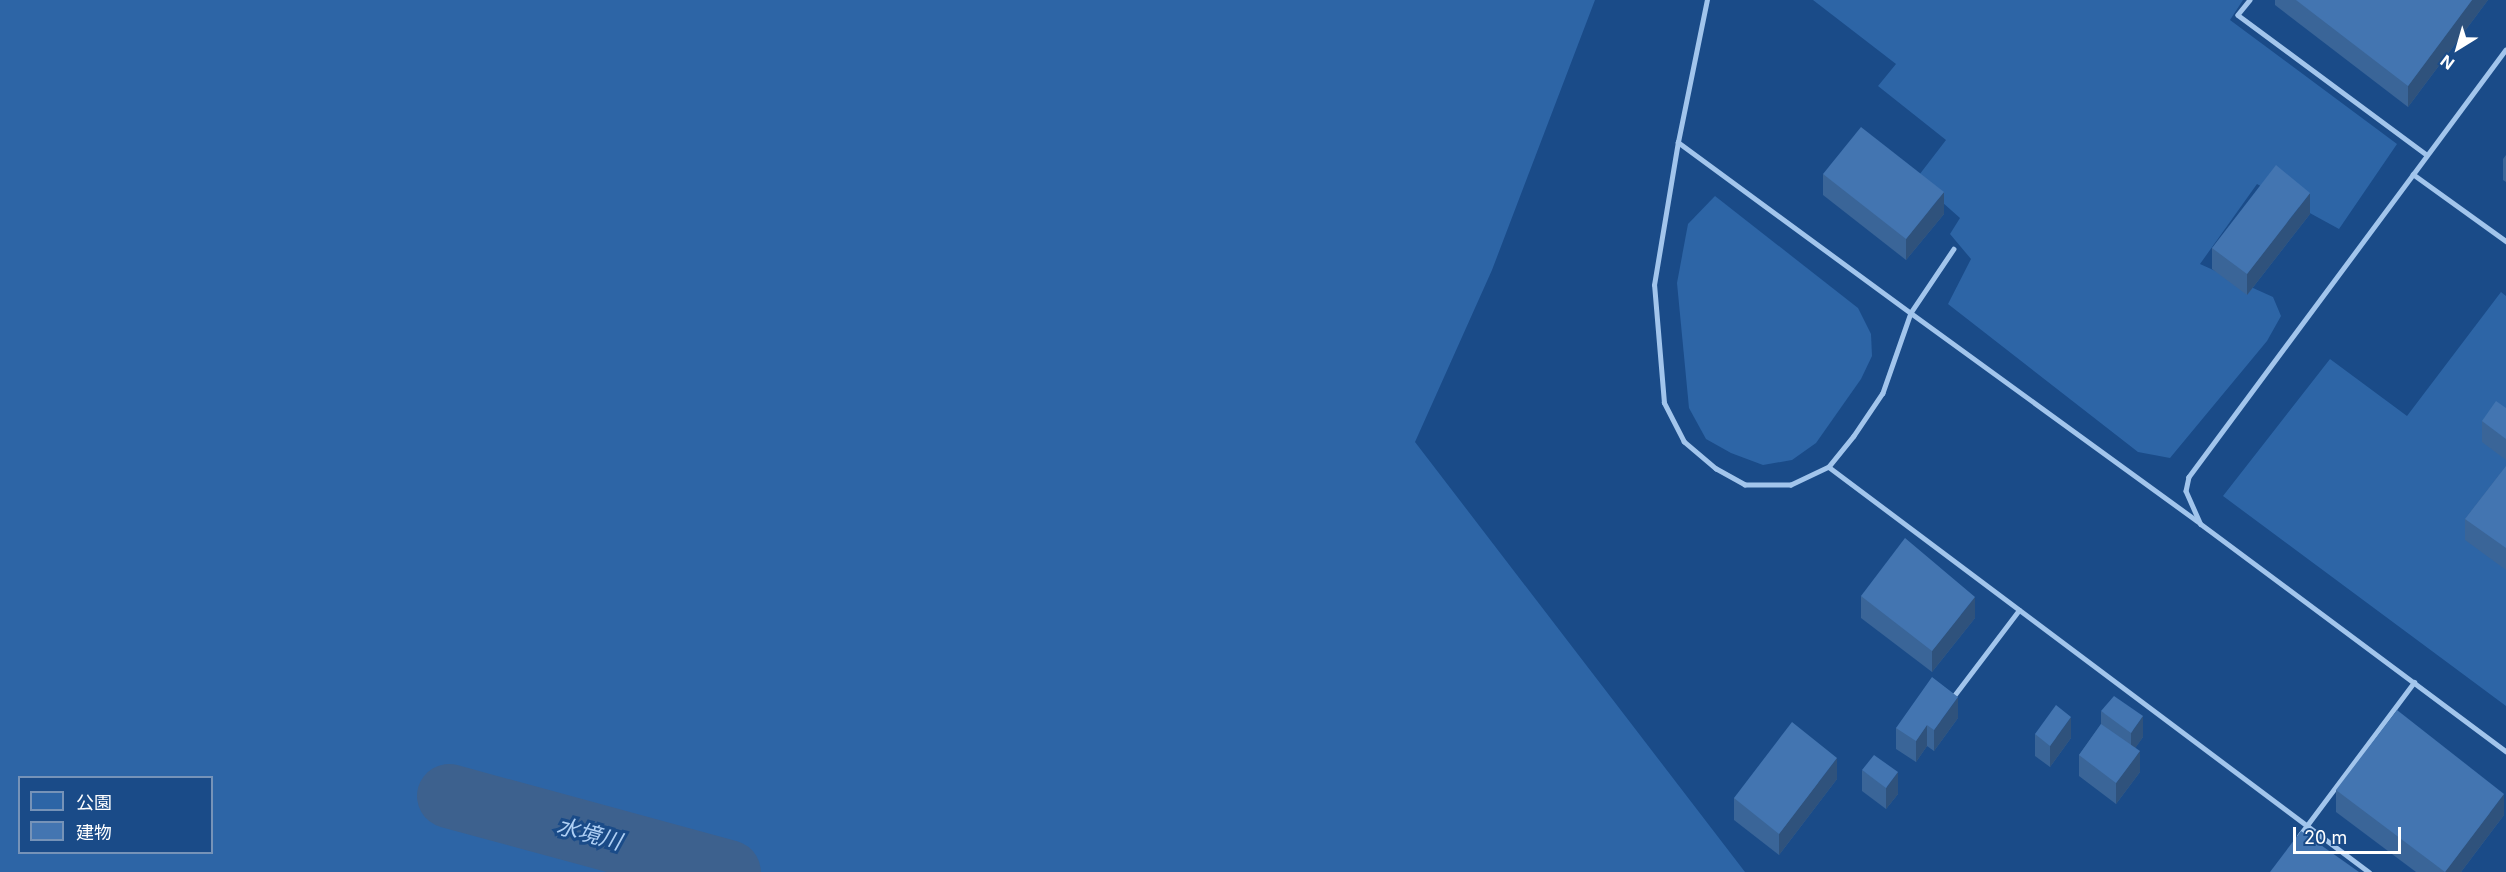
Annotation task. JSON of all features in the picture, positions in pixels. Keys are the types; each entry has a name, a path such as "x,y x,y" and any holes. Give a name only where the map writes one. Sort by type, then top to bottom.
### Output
{"lane":[{"path":"1707,0 1678,142 1654,285 1664,403 1684,442 1745,485 1791,485 1828,467 1883,393 1911,313 1954,249"},
{"path":"2250,0 2238,15 2426,154"},
{"path":"2201,524 2190,507 2189,477 2426,154 2506,50"},
{"path":"1678,142 2201,524 2506,751"},
{"path":"2413,174 2506,241"},
{"path":"1828,467 2369,872"},
{"path":"1953,697 2019,610"},
{"path":"2293,844 2414,682"}],"green space":[{"path":"0,0 1595,0 1492,270 1415,442 1745,872 0,872"},
{"path":"1813,0 2243,0 2230,20 2397,144 2339,229 2257,184 2200,264 2273,297 2281,316 2267,341 2170,458 2138,452 1948,304 1971,259 1950,234 1960,218 1916,179 1946,140 1878,86 1896,64"},
{"path":"1715,196 1858,308 1871,334 1872,356 1861,379 1816,443 1792,460 1763,465 1731,453 1706,439 1689,408 1677,283 1688,224"},
{"path":"2501,292 2506,296 2506,706 2223,496 2330,359 2407,416"}],"building":[{"path":"2296,0 2472,0 2408,86"},
{"path":"1861,127 1944,192 1906,239 1823,174"},
{"path":"2276,165 2310,193 2247,274 2212,248"},
{"path":"2496,401 2506,408 2506,439 2482,421"},
{"path":"2506,466 2506,548 2465,519"},
{"path":"1905,538 1975,597 1932,651 1861,596"},
{"path":"1932,677 1958,697 1934,730 1927,725 1916,741 1896,728"},
{"path":"2114,696 2143,716 2131,733 2101,711"},
{"path":"2056,705 2071,717 2050,746 2035,734"},
{"path":"2397,710 2504,794 2445,872 2336,790"},
{"path":"1792,722 1837,758 1779,834 1734,798"},
{"path":"2101,724 2140,751 2116,783 2079,755"},
{"path":"1874,755 1898,772 1886,788 1862,770"},
{"path":"2301,831 2359,872 2270,872"}],"waterway":[{"name":"水境川","path":"449,796 729,872"}]}
